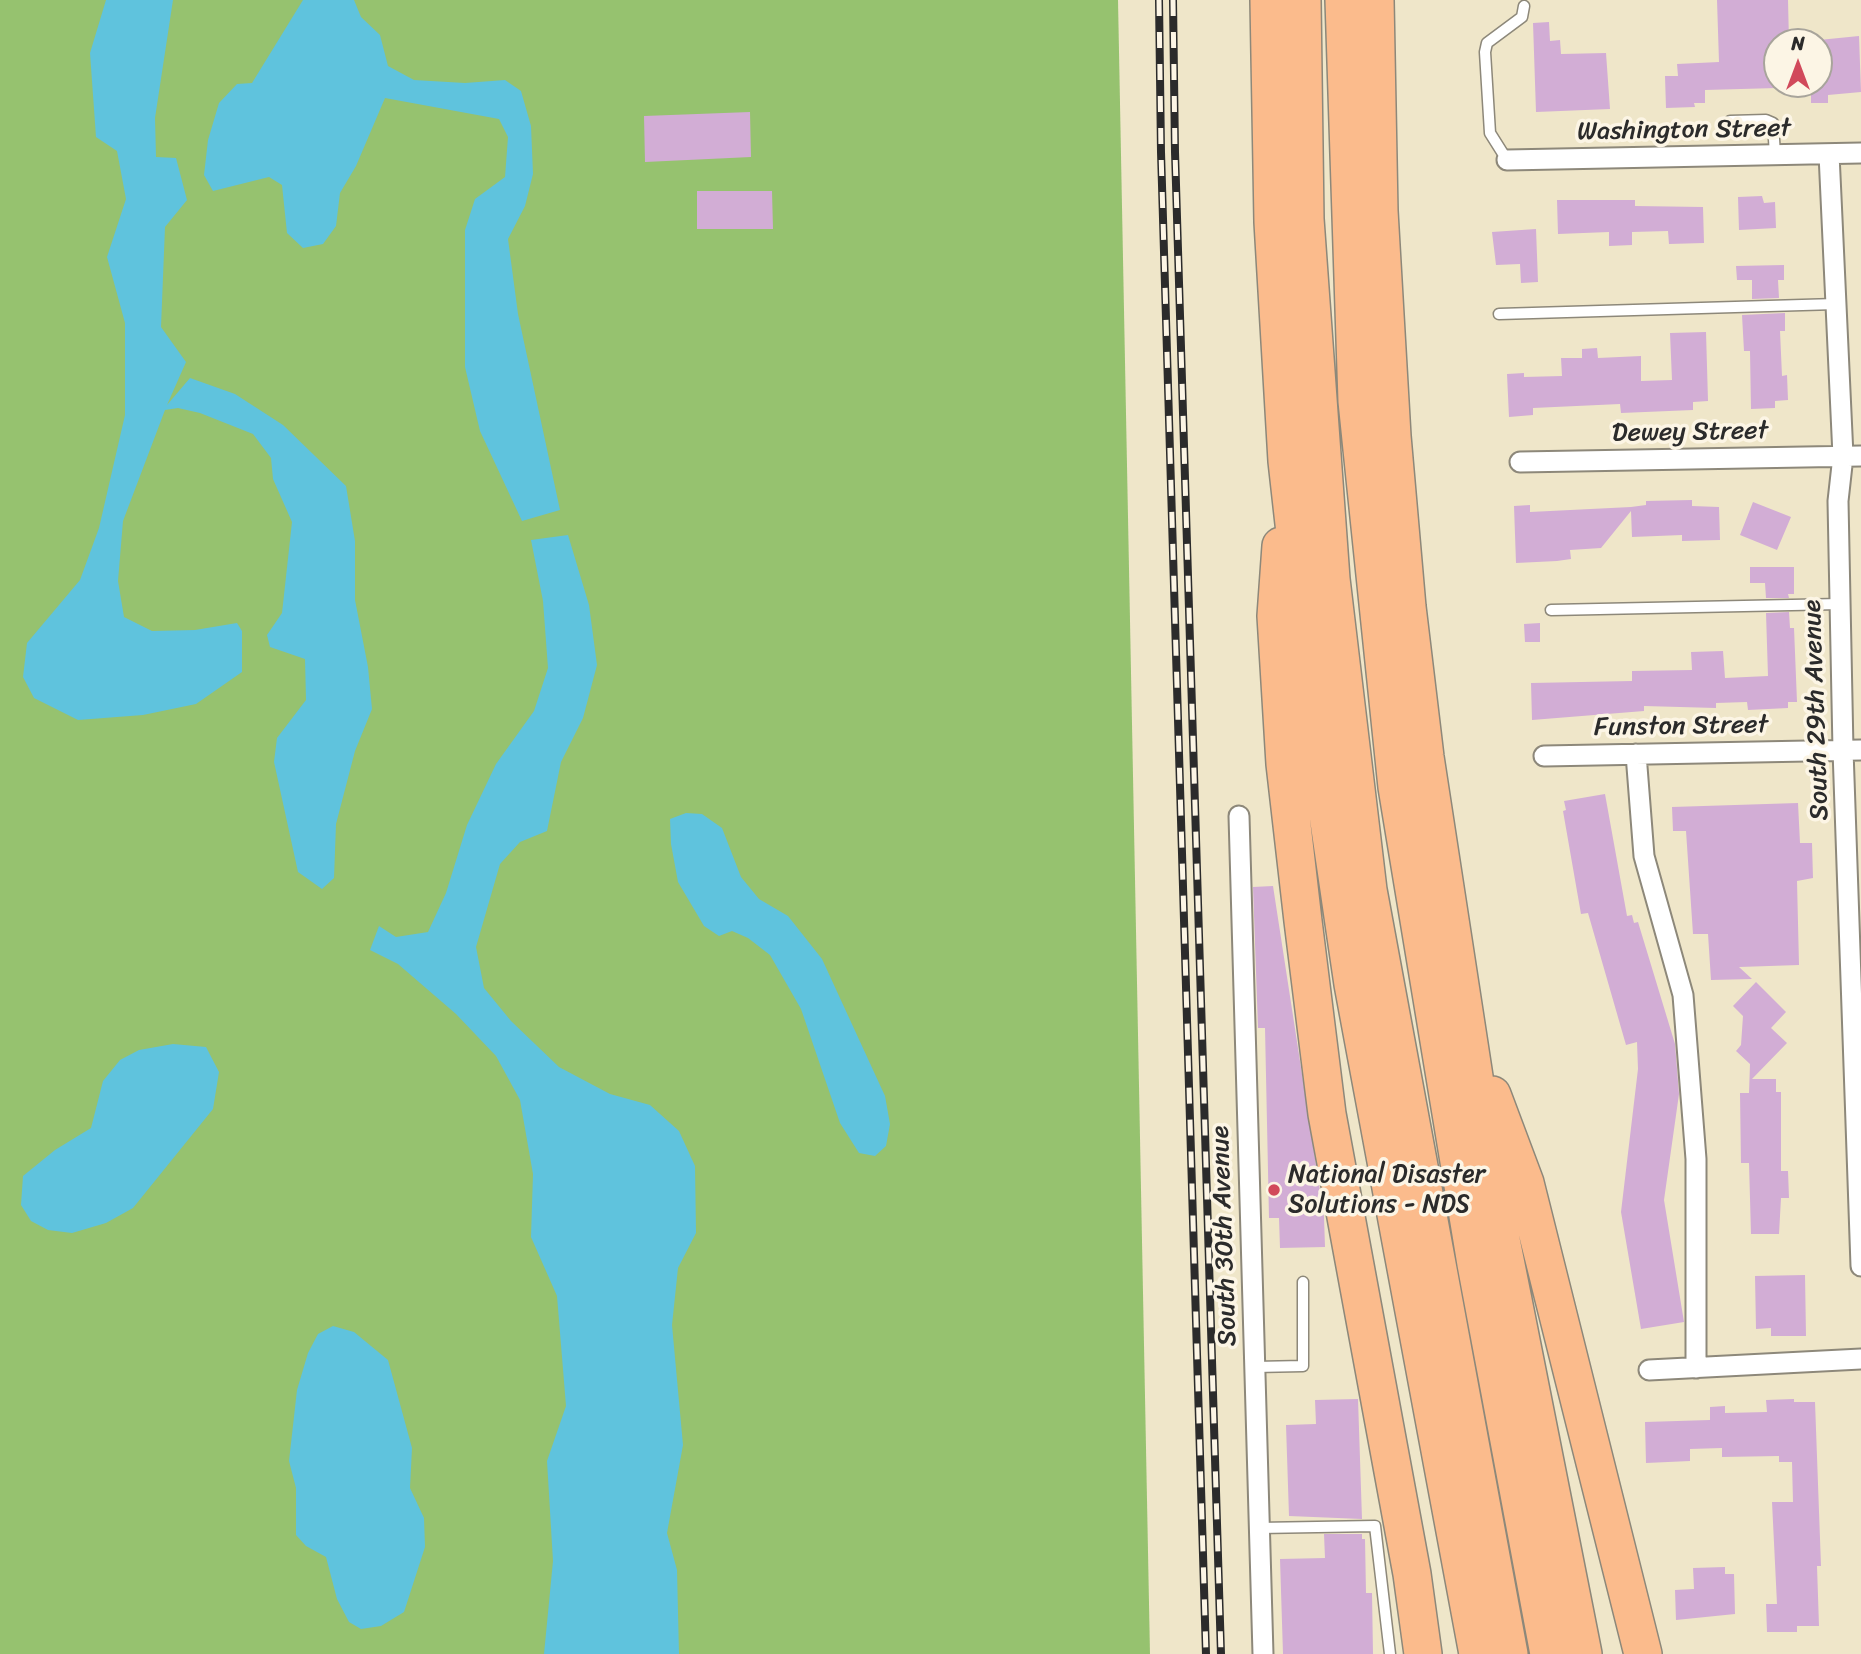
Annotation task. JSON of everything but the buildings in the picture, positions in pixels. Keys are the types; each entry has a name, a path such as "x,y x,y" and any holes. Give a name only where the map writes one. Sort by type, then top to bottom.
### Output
{"highway":[{"path":"1269,0 1273,222 1287,461 1322,774 1353,984 1478,1654"},
{"path":"1303,0 1305,219 1331,579 1368,890 1508,1654"},
{"path":"1344,0 1357,401 1397,787 1478,1278 1549,1654"},
{"path":"1375,0 1379,211 1392,436 1424,744 1492,1194 1583,1654"},
{"path":"1287,461 1276,615 1285,764 1301,908 1327,1114 1412,1574 1423,1654"},
{"path":"1464,1020 1525,1183 1643,1654"}],"street":[{"name":"Washington Street","path":"1507,160 1861,153"},
{"name":"South 29th Avenue","path":"1829,154 1836,304 1852,456 1838,501 1840,604 1852,750 1861,1266"},
{"name":"Dewey Street","path":"1520,462 1852,456"},
{"name":"Funston Street","path":"1544,756 1852,750"},
{"path":"1636,754 1643,856 1683,995 1696,1158 1696,1368"},
{"name":"South 30th Avenue","path":"1239,816 1263,1654"},
{"path":"1649,1370 1861,1359"}],"lane":[{"path":"1507,160 1490,133 1485,52 1487,43 1522,17 1524,6"},
{"path":"1730,121 1766,120 1773,123 1775,155"},
{"path":"1499,314 1836,304"},
{"path":"1551,610 1840,604"},
{"path":"1255,1367 1303,1366 1303,1282"},
{"path":"1259,1528 1375,1526 1390,1654"}],"green space":[{"path":"0,0 1118,0 1150,1654 0,1654"}],"water":[{"path":"106,0 173,0 155,118 156,157 176,158 187,200 165,227 161,327 186,362 167,405 190,378 235,394 283,425 346,486 355,541 355,600 368,667 372,709 355,751 336,824 334,878 322,889 298,872 274,762 277,738 306,700 305,659 270,647 267,635 282,613 292,522 273,479 271,458 253,434 200,413 178,408 165,410 123,521 118,581 124,617 152,631 195,630 237,623 242,631 242,672 196,704 143,715 78,720 34,698 23,677 27,643 80,580 99,528 125,415 125,323 107,257 126,199 117,151 96,137 90,53"},
{"path":"303,0 354,0 361,17 380,35 388,66 414,80 465,83 505,80 521,91 531,126 533,174 525,206 508,239 518,314 560,510 522,521 480,431 465,367 465,230 475,199 505,177 508,137 499,119 385,98 356,166 340,193 336,226 323,244 303,248 287,233 282,185 269,177 213,191 204,175 208,140 219,103 237,84 252,83"},
{"path":"568,535 589,605 597,665 583,718 561,762 547,831 520,842 500,864 476,947 484,988 511,1021 559,1067 610,1094 650,1105 679,1131 695,1166 696,1233 678,1268 672,1325 683,1445 667,1533 677,1570 679,1654 544,1654 553,1561 547,1461 566,1406 557,1296 531,1237 533,1174 520,1100 496,1056 456,1014 398,964 370,950 379,926 396,937 428,932 446,893 467,825 496,764 534,711 548,668 543,601 531,540"},
{"path":"686,813 702,814 722,828 741,877 759,899 788,916 822,959 885,1096 890,1124 886,1146 875,1156 859,1153 840,1123 801,1009 770,955 748,938 732,931 719,936 704,926 678,882 671,844 670,819"},
{"path":"173,1044 206,1047 219,1072 213,1109 133,1208 106,1223 72,1233 48,1230 31,1221 21,1205 23,1176 55,1150 91,1128 103,1081 120,1060 139,1050"},
{"path":"333,1326 354,1332 388,1360 412,1448 410,1488 424,1518 425,1547 404,1612 381,1626 361,1629 349,1622 337,1599 326,1557 306,1546 296,1535 296,1488 289,1461 297,1390 308,1353 318,1334"}],"railway":[{"path":"1159,0 1161,152 1206,1654"},
{"path":"1173,0 1175,152 1221,1654"}],"place":[{"name":"National Disaster Solutions - NDS","path":"1274,1190"}]}
